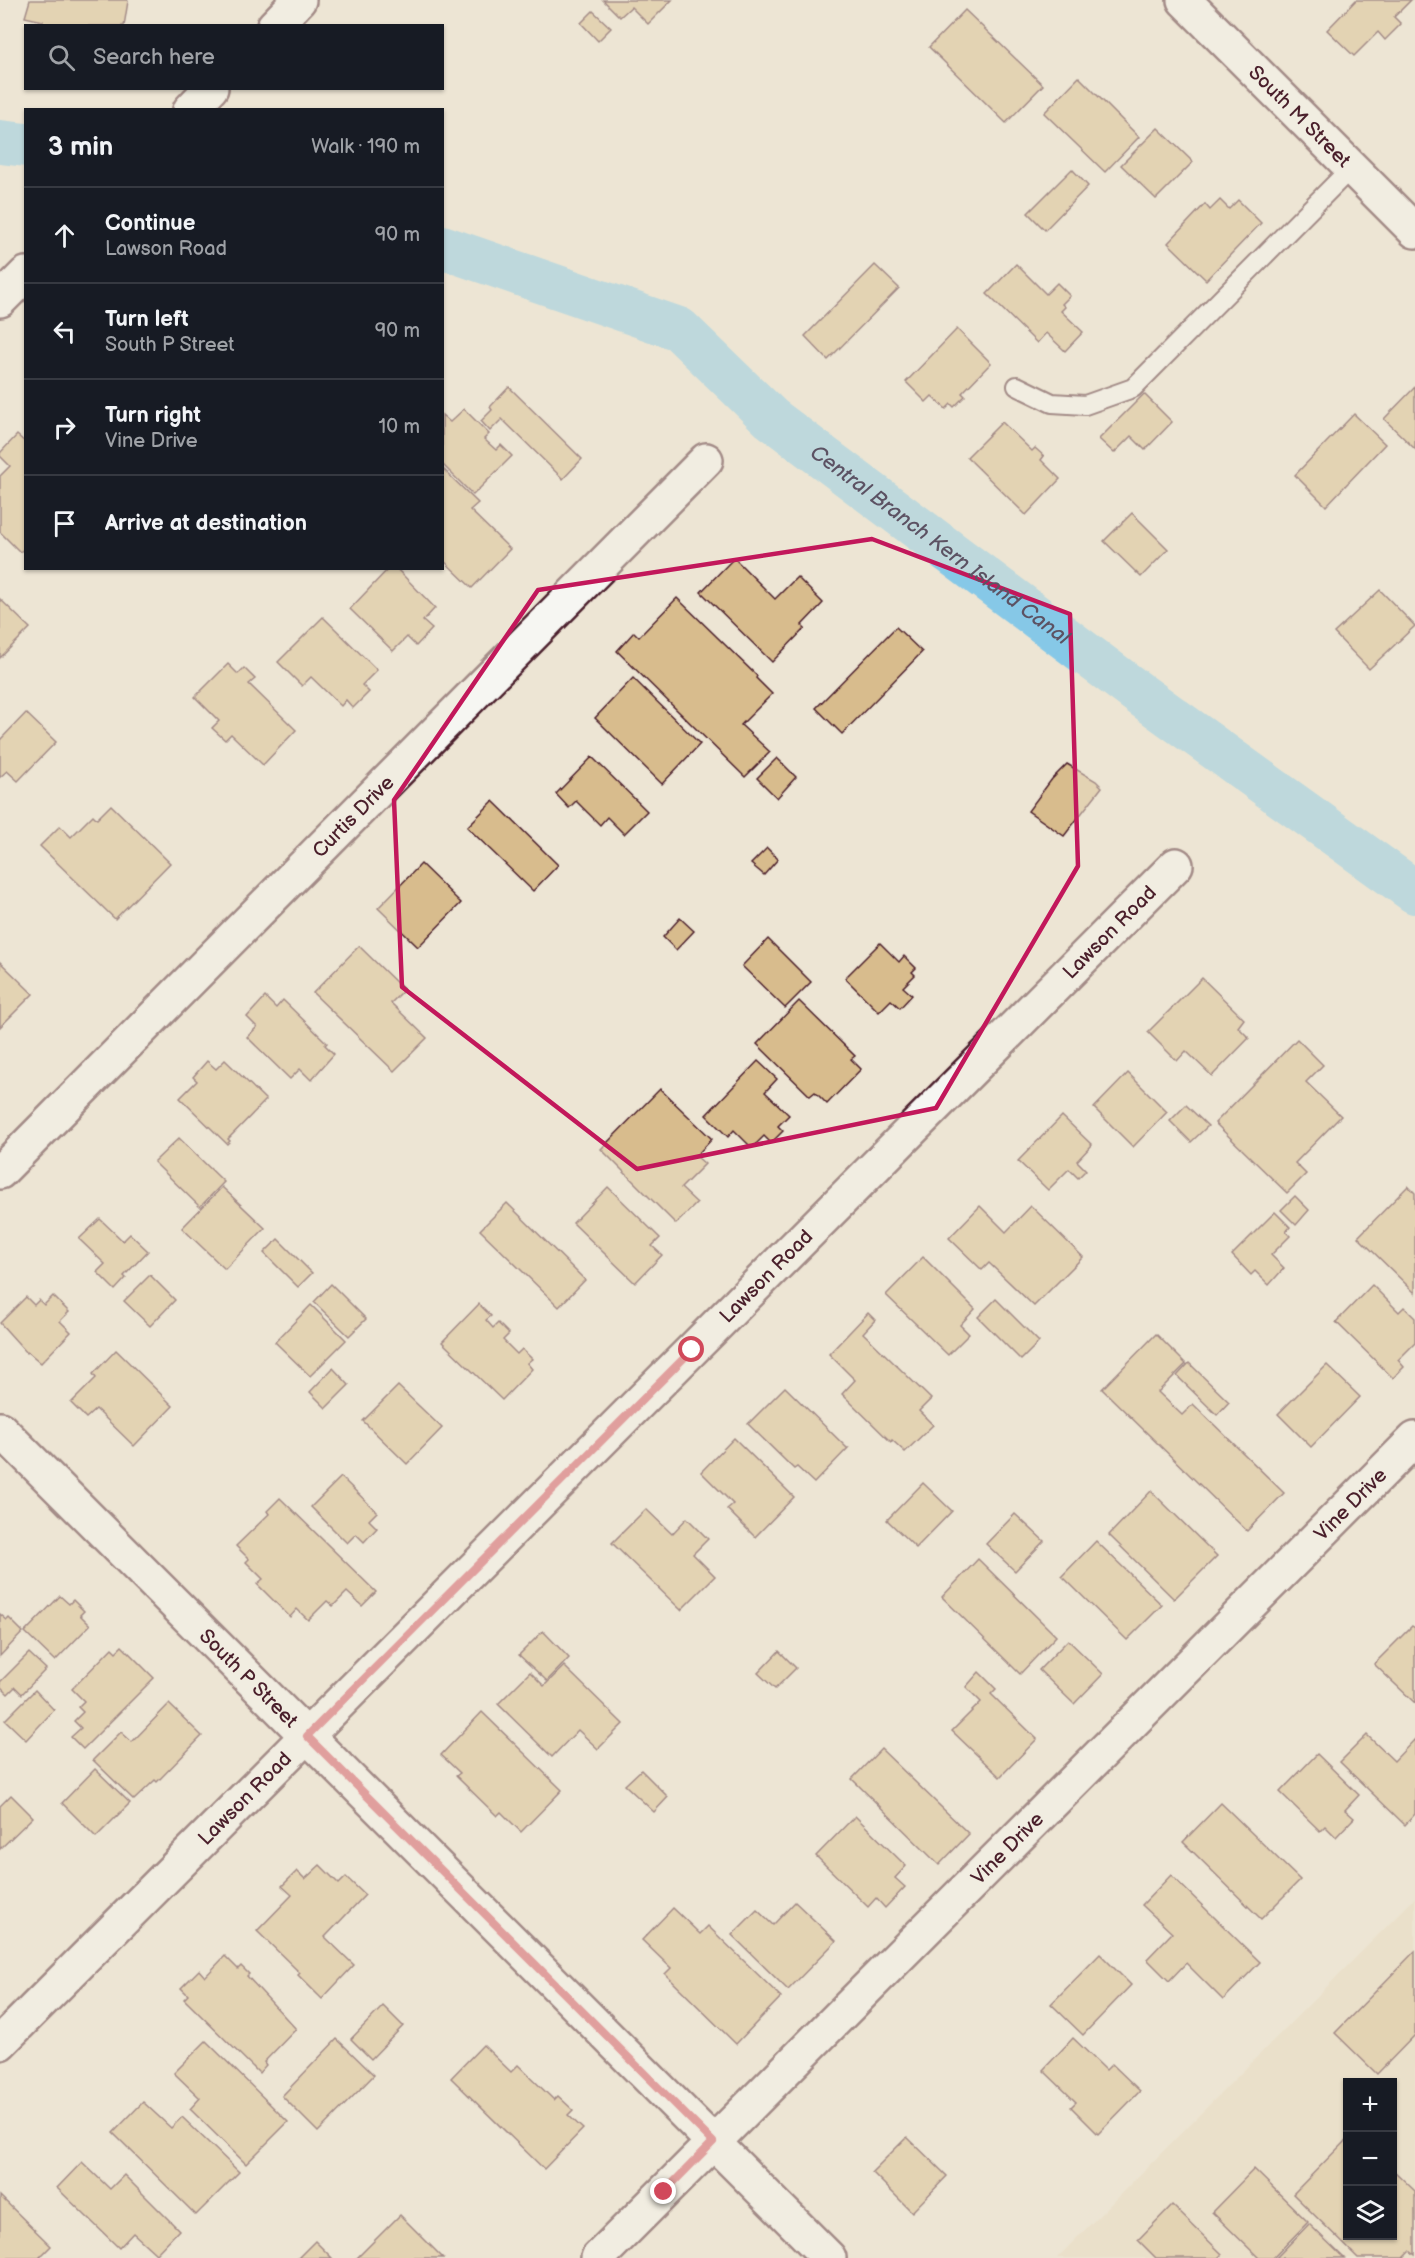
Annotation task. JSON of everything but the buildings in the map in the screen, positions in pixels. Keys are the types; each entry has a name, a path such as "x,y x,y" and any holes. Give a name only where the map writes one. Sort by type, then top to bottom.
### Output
{"street":[{"path":"276,24 299,0"},
{"name":"South M Street","path":"1184,0 1415,231"},
{"path":"192,108 209,90"},
{"path":"0,300 24,276"},
{"name":"Curtis Drive","path":"0,1172 706,460"},
{"name":"Lawson Road","path":"0,2043 1176,865"},
{"name":"South P Street","path":"0,1429 829,2258"},
{"name":"Vine Drive","path":"598,2258 1415,1439"}],"lane":[{"path":"1017,386 1053,403 1085,405 1133,388 1352,168"}],"highlighted area":[{"path":"872,539 1070,614 1078,866 936,1108 637,1169 402,987 394,800 538,590"}],"shaded area":[{"path":"1415,1898 1415,2258 1057,2258"}],"waterway":[{"name":"Central Branch Kern Island Canal","path":"0,142 24,145"},
{"name":"Central Branch Kern Island Canal","path":"444,248 679,329 771,418 1141,695 1415,892"}],"route":[{"path":"664,2192 713,2142 307,1736 692,1350"}]}
